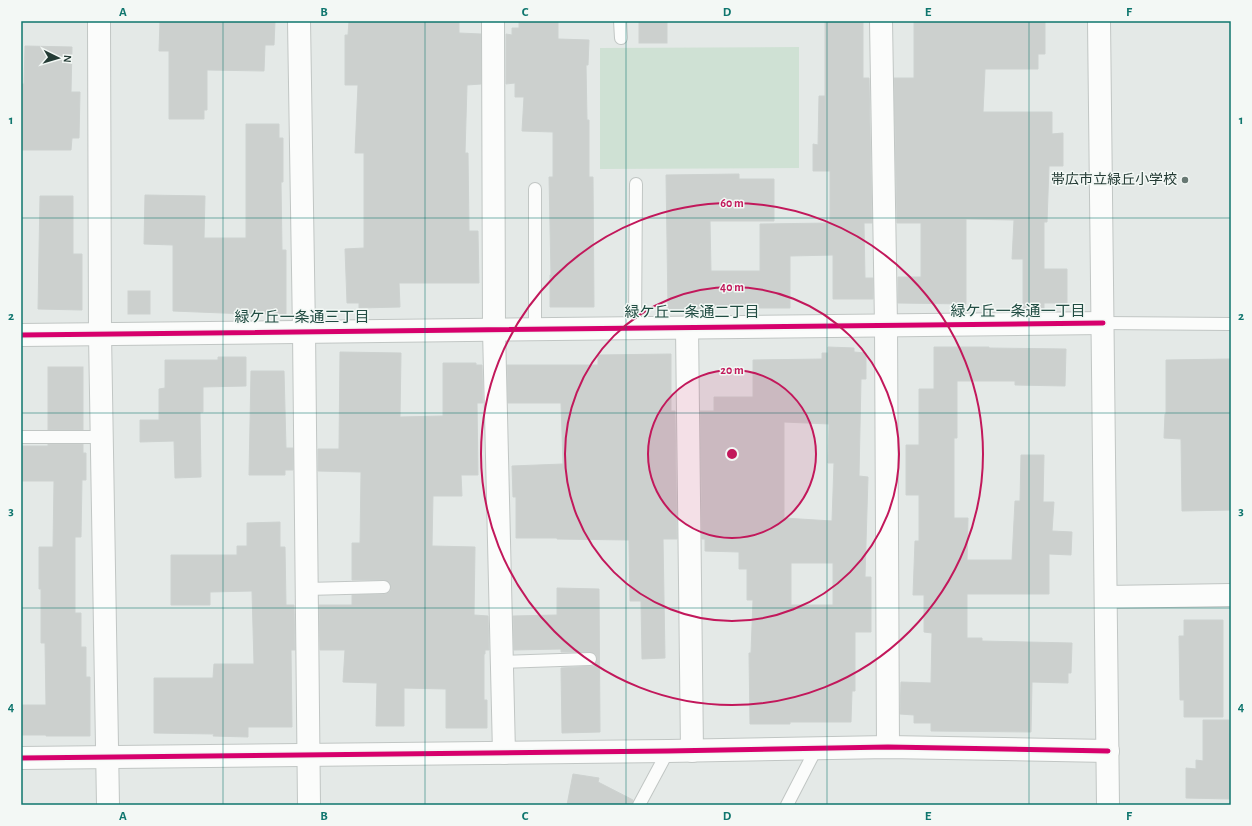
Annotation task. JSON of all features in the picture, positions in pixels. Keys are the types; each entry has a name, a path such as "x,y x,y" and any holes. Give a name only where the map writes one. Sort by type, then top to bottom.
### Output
{"street":[{"path":"99,21 100,334 108,805"},
{"path":"298,21 304,332 309,805"},
{"path":"493,21 494,330 504,753"},
{"path":"881,21 886,326 888,747"},
{"path":"1099,21 1108,805"},
{"path":"21,335 1103,323"},
{"path":"686,328 692,751"},
{"path":"1106,597 1231,595"},
{"path":"21,758 668,752 888,747 1108,751"}],"lane":[{"path":"620,21 621,38"},
{"path":"635,328 636,184"},
{"path":"535,189 535,329"},
{"path":"1103,323 1231,324"},
{"path":"23,437 102,437"},
{"path":"307,589 384,587"},
{"path":"502,662 590,660"},
{"path":"787,805 816,749"},
{"path":"639,805 668,752"}],"green space":[{"path":"799,47 799,168 600,169 600,48"}],"building":[{"path":"160,21 275,21 274,45 265,45 264,71 207,70 207,110 204,110 204,119 169,119 169,51 159,51"},
{"path":"349,21 459,21 459,33 481,34 481,84 467,85 465,153 468,153 469,231 478,231 479,283 399,283 400,307 359,308 359,303 347,303 345,249 364,248 364,153 355,153 358,85 345,85 345,35 348,35"},
{"path":"519,21 558,21 558,39 589,40 588,65 586,65 587,120 589,120 589,177 593,177 594,307 550,307 551,275 549,177 553,177 553,132 522,131 524,97 515,97 515,83 506,84 506,34 512,35 512,28 519,28"},
{"path":"639,21 667,21 667,43 639,43"},
{"path":"825,21 863,21 863,78 869,78 872,223 864,223 865,278 873,278 873,299 833,299 833,255 790,256 790,308 668,309 666,175 739,174 739,179 774,179 774,221 710,221 711,271 760,271 760,224 830,223 830,171 813,171 813,144 818,145 819,96 825,96"},
{"path":"914,21 1045,21 1045,54 1038,54 1038,69 985,69 983,112 1052,112 1052,134 1063,133 1063,166 1049,166 1047,222 1044,222 1044,269 1067,269 1067,303 1044,303 1044,311 1023,311 1023,259 1012,259 1014,220 966,219 966,304 898,303 898,277 921,277 921,223 897,223 894,78 914,78"},
{"path":"25,46 72,47 71,92 80,92 79,138 72,138 71,150 21,150 21,84 24,84"},
{"path":"246,124 279,124 279,138 283,138 283,182 281,182 282,250 286,250 286,314 173,311 173,245 144,244 145,195 205,196 204,238 246,238"},
{"path":"40,196 73,196 73,254 82,254 82,310 38,309"},
{"path":"128,291 150,291 150,314 128,314"},
{"path":"828,347 854,348 854,352 866,353 866,379 861,379 859,476 868,477 865,577 871,577 871,632 855,632 855,691 852,691 851,722 790,722 790,724 750,724 749,653 751,653 753,600 747,600 747,569 739,569 739,552 705,551 705,539 702,539 700,411 714,411 714,397 753,397 753,360 822,359 822,353 828,353","holes":["784,422 829,424 828,463 834,463 832,521 784,518","791,563 833,563 833,605 791,605"]},
{"path":"934,347 1066,349 1065,386 1015,385 1015,381 957,381 957,438 954,438 954,518 968,518 967,560 1012,560 1015,501 1020,501 1021,455 1044,455 1043,502 1054,502 1052,531 1072,532 1071,555 1049,554 1049,594 967,594 967,638 982,638 982,641 1072,643 1071,673 1068,673 1068,683 1032,682 1031,732 931,731 931,723 914,723 914,715 900,714 901,682 931,683 932,633 924,632 924,595 913,595 915,541 919,541 919,495 906,495 906,445 919,445 919,389 934,389"},
{"path":"340,352 401,353 400,417 443,416 443,363 476,363 476,365 482,365 483,403 477,403 478,475 461,475 462,496 433,496 432,546 475,547 474,615 488,616 489,650 485,650 484,654 484,700 487,700 487,728 446,728 446,689 404,688 404,726 376,726 377,683 343,682 345,650 320,650 319,605 352,605 352,595 385,594 390,591 391,587 390,583 384,580 352,580 352,543 360,543 361,472 318,471 318,449 339,449"},
{"path":"671,354 671,411 675,411 677,539 663,539 665,658 642,659 641,601 630,601 629,540 516,538 516,497 513,497 512,466 563,464 561,403 508,403 507,365 598,365 598,355"},
{"path":"218,357 246,357 246,386 203,387 203,412 200,412 201,477 175,478 174,441 140,442 140,420 159,420 159,389 165,388 165,360 218,360"},
{"path":"1231,359 1231,510 1182,511 1181,439 1164,438 1166,414 1166,360"},
{"path":"48,367 83,367 83,430 48,430"},
{"path":"251,371 284,371 286,448 293,448 293,470 285,470 285,475 249,475"},
{"path":"48,444 83,444 83,453 86,453 86,480 82,480 81,537 75,537 75,613 81,613 81,647 86,647 86,677 90,677 90,736 21,735 21,705 46,705 45,643 41,643 39,547 53,547 54,481 21,481 21,446 48,446"},
{"path":"280,522 280,547 285,547 286,605 294,605 295,650 291,650 292,727 248,727 248,737 213,736 214,734 154,733 154,678 213,678 214,664 254,664 252,591 210,592 210,605 171,605 171,555 237,555 237,546 247,546 247,523"},
{"path":"557,588 599,589 600,732 562,733 561,668 594,666 597,662 596,655 590,652 561,652 561,649 514,650 513,616 557,615"},
{"path":"1184,620 1223,620 1223,717 1184,717 1184,700 1180,700 1179,636 1184,636"},
{"path":"1203,720 1229,720 1231,799 1186,798 1186,768 1196,769 1196,760 1203,761"},
{"path":"573,774 599,778 598,782 633,800 632,805 567,805"}],"cycle path":[{"path":"21,335 1103,323"},
{"path":"21,758 668,751 888,747 1108,751"}],"place":[{"name":"帯広市立緑丘小学校","path":"1185,180"}],"district":[{"name":"緑ケ丘一条通一丁目","path":"1018,311"},
{"name":"緑ケ丘一条通二丁目","path":"692,312"},
{"name":"緑ケ丘一条通三丁目","path":"302,317"}]}
